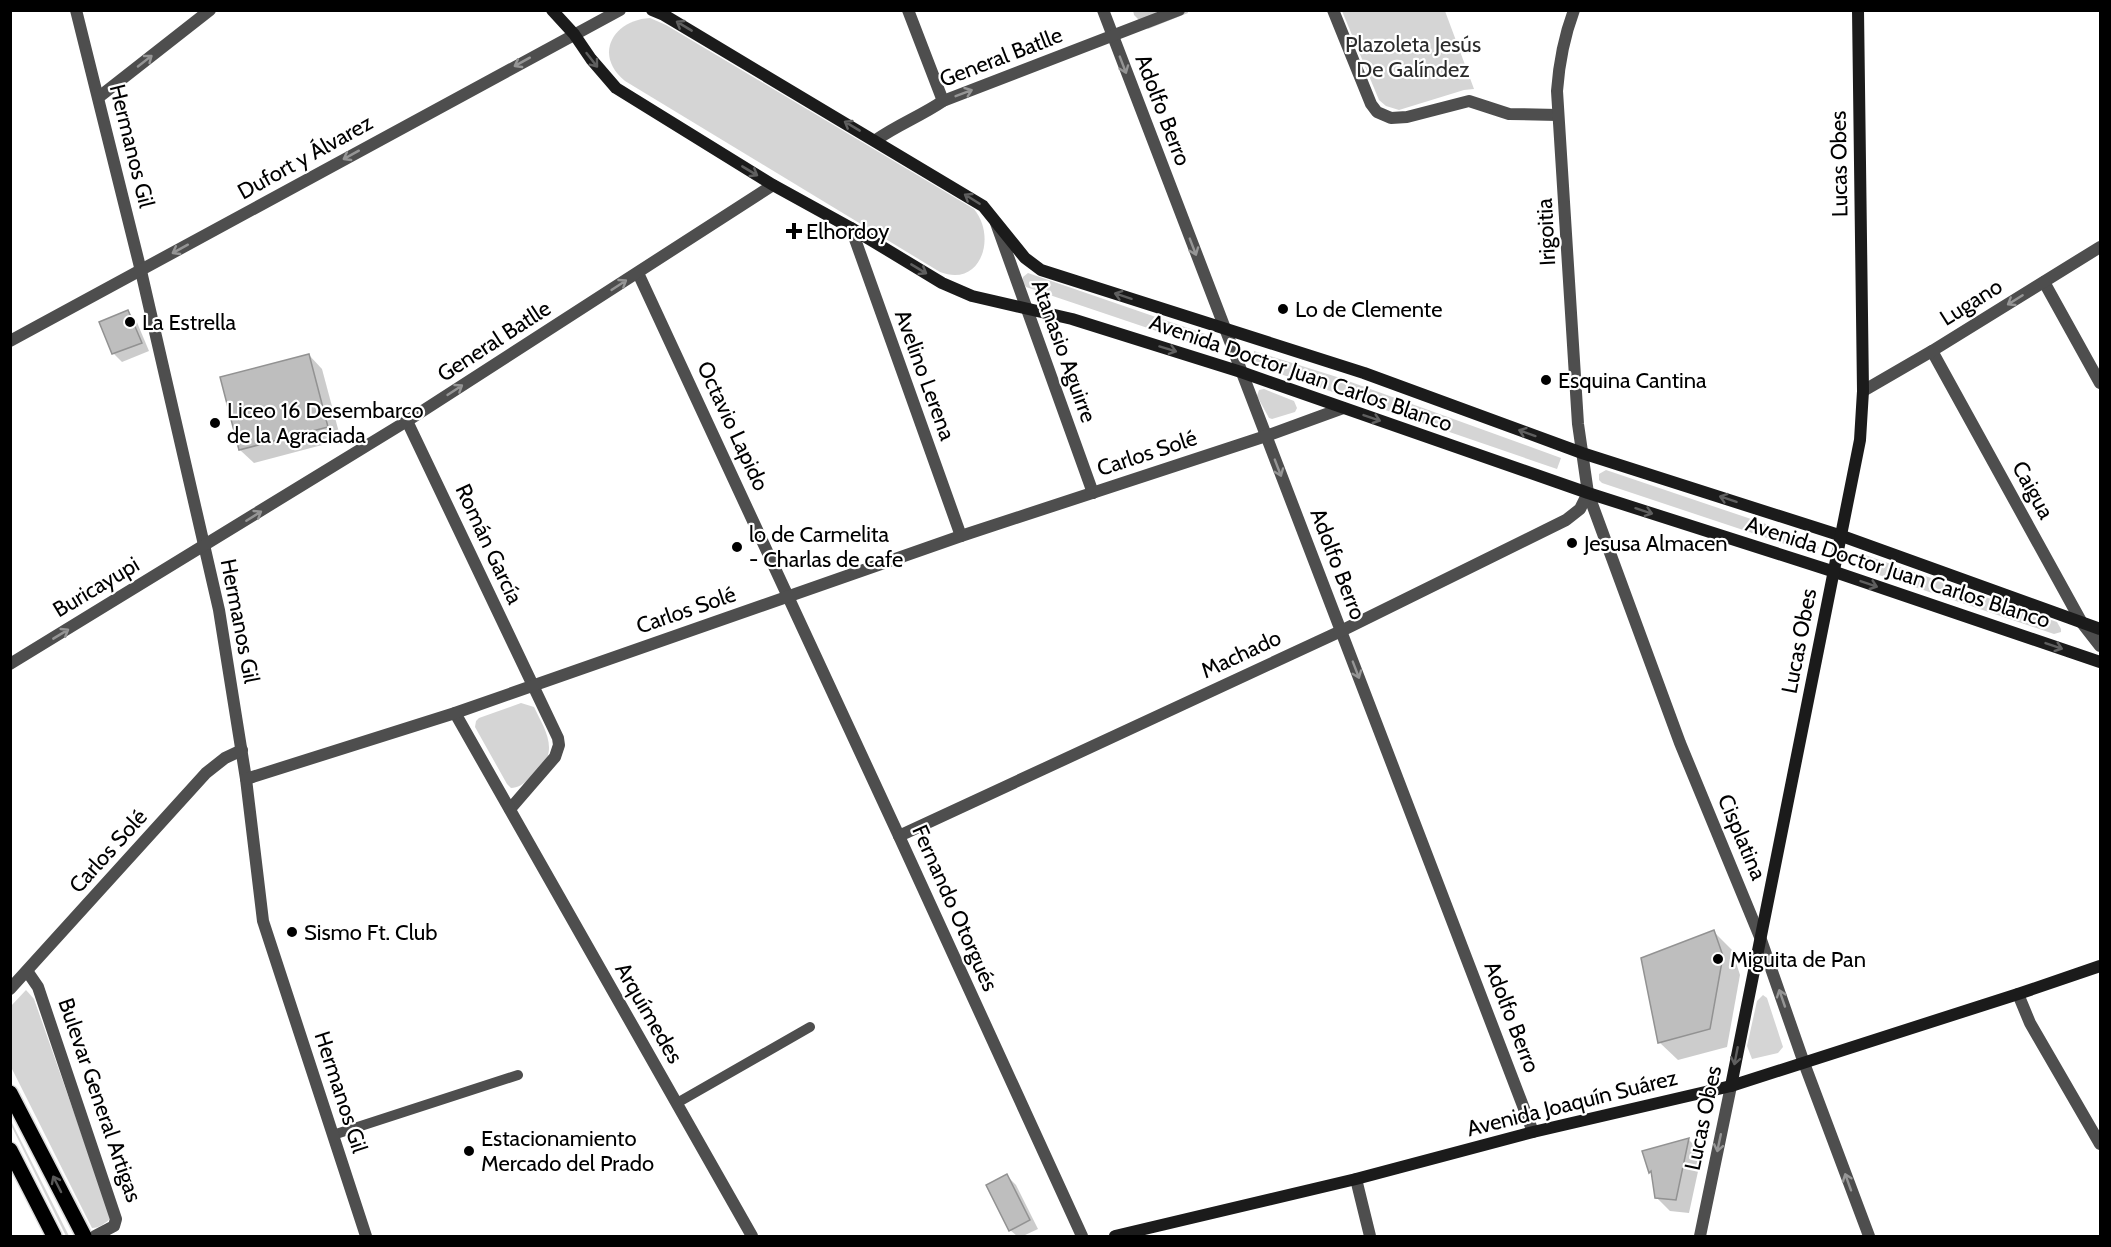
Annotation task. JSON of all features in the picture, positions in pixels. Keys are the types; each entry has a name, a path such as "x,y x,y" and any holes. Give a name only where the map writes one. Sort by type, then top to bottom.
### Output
{"main road":[{"path":"10,1093 84,1236"},
{"path":"10,1150 54,1236"}],"street":[{"name":"Hermanos Gil","path":"76,10 141,271 219,610 242,750 263,921 366,1236"},
{"path":"99,97 210,10"},
{"name":"Avenida Doctor Juan Carlos Blanco","path":"552,10 616,88 773,185 851,228 942,283 972,296 1072,319 1241,372 1588,493 1835,572 2100,662"},
{"name":"Dufort y Álvarez","path":"10,341 620,10"},
{"name":"Avenida Doctor Juan Carlos Blanco","path":"651,10 664,15 876,140 983,206 1025,258 1041,270 1364,373 1582,453 1842,536 2100,629"},
{"path":"908,10 943,101"},
{"name":"Adolfo Berro","path":"1102,10 1533,1132"},
{"name":"General Batlle","path":"876,140 895,126 920,116 943,101 1179,10"},
{"path":"1333,10 1371,104 1383,116 1407,117 1469,101 1509,114 1558,115"},
{"name":"Irigoitia","path":"1574,10 1562,46 1558,67 1558,115 1578,424 1582,453"},
{"name":"Lucas Obes","path":"1700,1236 1860,440 1863,391 1858,10"},
{"name":"General Batlle","path":"204,547 407,421 773,185"},
{"name":"Atanasio Aguirre","path":"995,222 1093,493"},
{"name":"Avelino Lerena","path":"851,228 961,536"},
{"name":"Lugano","path":"1863,391 2100,247"},
{"name":"Octavio Lapido","path":"638,273 789,597"},
{"path":"2044,282 2100,383"},
{"name":"Caigua","path":"1932,351 2082,623 2100,646"},
{"name":"Carlos Solé","path":"246,779 455,713 961,536 1266,436 1343,408"},
{"name":"Román García","path":"407,421 532,686"},
{"name":"Cisplatina","path":"1582,453 1588,493 1680,743 1760,937 1804,1064 1869,1236"},
{"name":"Machado","path":"899,836 1341,631 1566,520 1580,509 1588,493"},
{"name":"Buricayupi","path":"10,664 204,547"},
{"name":"Fernando Otorgués","path":"789,597 1082,1236"},
{"path":"510,810 555,757 559,745 558,738 532,686"},
{"name":"Arquímedes","path":"455,713 752,1236"},
{"name":"Carlos Solé","path":"10,988 206,773 225,758 242,750"},
{"name":"Avenida Joaquín Suárez","path":"1115,1236 1356,1179 1533,1132 1731,1086 2100,966"},
{"name":"Bulevar General Artigas","path":"27,972 38,987 116,1219 114,1226 95,1236"},
{"path":"2018,994 2030,1023 2100,1144"},
{"path":"1356,1179 1370,1236"}],"lane":[{"path":"676,1103 810,1027"},
{"path":"333,1135 518,1075"}],"green space":[{"name":"Plazoleta Jesús De Galíndez","path":"1342,11 1445,11 1474,89 1399,110 1386,106 1379,100"},
{"path":"650,18 666,25 974,209 981,220 984,233 981,257 975,266 966,273 954,275 940,272 625,81 615,71 610,60 609,50 612,40 617,32 626,25"},
{"path":"1028,273 1211,336 1216,345 1210,349 1026,287 1022,281"},
{"path":"1254,351 1337,377 1561,458 1557,469 1254,365"},
{"path":"1264,389 1294,401 1297,408 1295,412 1269,418 1257,396 1259,390"},
{"path":"1606,470 1816,541 1819,548 1812,553 1602,483 1599,480 1599,474"},
{"path":"1865,555 2057,622 2061,632 2054,634 1864,570 1860,568 1858,561 1861,556"},
{"path":"521,703 534,707 548,738 549,752 547,758 531,777 522,785 511,788 475,727 479,718"},
{"path":"26,990 34,999 111,1218 97,1227 92,1228 11,1067 11,1006"},
{"path":"1763,995 1767,998 1783,1047 1778,1053 1752,1059 1747,1046 1757,1001"},
{"path":"11,1121 69,1236 66,1236"}],"building":[{"path":"128,310 142,343 112,354 99,322"},
{"path":"309,354 328,427 239,450 220,377"},
{"path":"1714,930 1723,956 1710,1029 1658,1043 1641,958"},
{"path":"1689,1138 1676,1200 1655,1198 1651,1171 1649,1173 1642,1151"},
{"path":"1007,1174 1030,1220 1009,1231 986,1185"}],"place":[{"name":"Elhordoy","path":"794,231"},
{"name":"Lo de Clemente","path":"1283,309"},
{"name":"La Estrella","path":"130,322"},
{"name":"Esquina Cantina","path":"1546,380"},
{"name":"Liceo 16 Desembarco de la Agraciada","path":"215,423"},
{"name":"Jesusa Almacen","path":"1572,543"},
{"name":"lo de Carmelita - Charlas de cafe","path":"737,547"},
{"name":"Sismo Ft. Club","path":"292,932"},
{"name":"Miguita de Pan","path":"1718,959"},
{"name":"Estacionamiento Mercado del Prado","path":"469,1151"}]}
